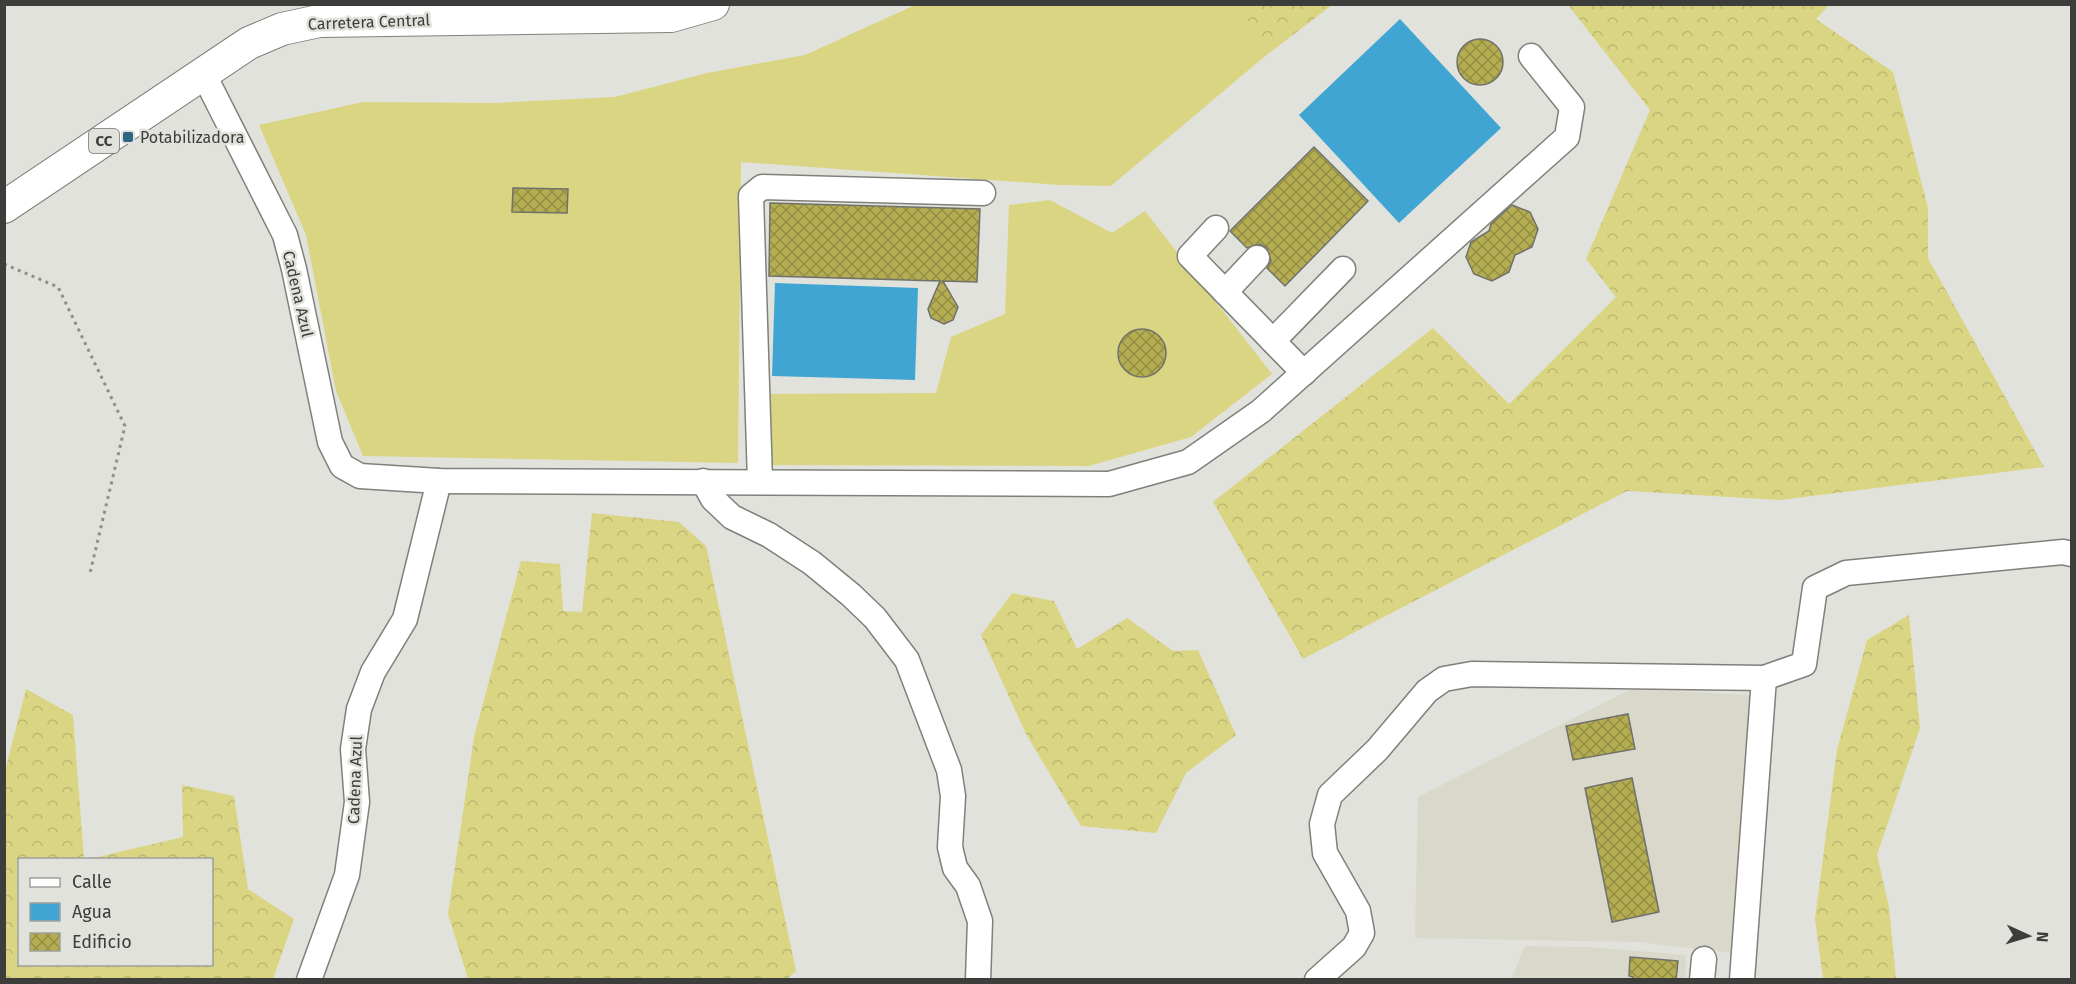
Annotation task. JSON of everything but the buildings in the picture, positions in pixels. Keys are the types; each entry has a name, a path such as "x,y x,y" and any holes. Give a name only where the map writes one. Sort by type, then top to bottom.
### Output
{"main road":[{"name":"Carretera Central","path":"4,207 249,43 282,29 319,21 671,16 713,4"}],"street":[{"name":"Cadena Azul","path":"203,74 285,235 330,442 342,466 360,476 439,481 1109,484 1188,462 1261,411 1567,137 1572,107 1531,56"},
{"path":"760,481 751,196 762,187 983,193"},
{"path":"1216,228 1190,256 1304,373"},
{"path":"1225,292 1257,258"},
{"path":"1273,341 1342,269"},
{"name":"Cadena Azul","path":"309,980 347,875 357,802 353,749 359,709 374,672 405,619 439,481"},
{"path":"703,481 713,499 732,517 769,535 812,563 851,595 875,618 907,660 949,770 953,796 950,847 955,868 968,886 981,921 978,980"},
{"path":"1317,980 1354,947 1362,933 1358,912 1325,853 1322,824 1330,795 1377,750 1427,692 1444,679 1473,674 1764,678 1804,664 1815,588 1846,573 2063,552 2072,554"},
{"path":"1742,980 1764,678"}],"path":[{"path":"4,264 58,287 124,426 90,573"}],"shaded area":[{"path":"1631,689 1748,695 1758,718 1732,953 1638,942 1415,938 1418,797"},
{"path":"1525,946 1589,947 1686,955 1685,979 1511,980"}],"green space":[{"path":"915,5 1241,5 1264,57 1111,186 1060,185 741,162 738,463 363,456 336,391 306,235 259,125 363,102 494,103 615,97 707,73 805,55"},
{"path":"1241,5 1332,5 1264,57"},
{"path":"1568,5 1829,5 1816,19 1893,72 1928,208 1928,258 2044,467 1780,500 1627,491 1303,659 1213,502 1433,328 1509,404 1616,297 1586,259 1650,110"},
{"path":"1050,200 1112,233 1145,211 1272,374 1191,437 1089,466 766,465 766,394 936,393 951,337 1005,314 1009,205"},
{"path":"592,513 679,522 706,546 796,971 787,979 468,979 448,914 474,737 521,561 560,564 563,611 582,612"},
{"path":"1012,593 1054,601 1077,649 1127,618 1173,651 1198,650 1236,735 1186,773 1156,833 1081,826 1026,734 981,635"},
{"path":"1909,615 1920,728 1877,855 1889,907 1896,979 1823,979 1815,919 1837,750 1867,640"},
{"path":"26,689 73,715 84,858 18,858 18,966 213,966 213,858 93,858 183,837 182,785 234,796 248,889 294,919 273,979 5,979 5,771"}],"water":[{"path":"1400,19 1501,128 1399,223 1299,115"},
{"path":"775,283 918,288 915,380 772,376"}],"place":[{"name":"Potabilizadora","path":"128,137"}]}
